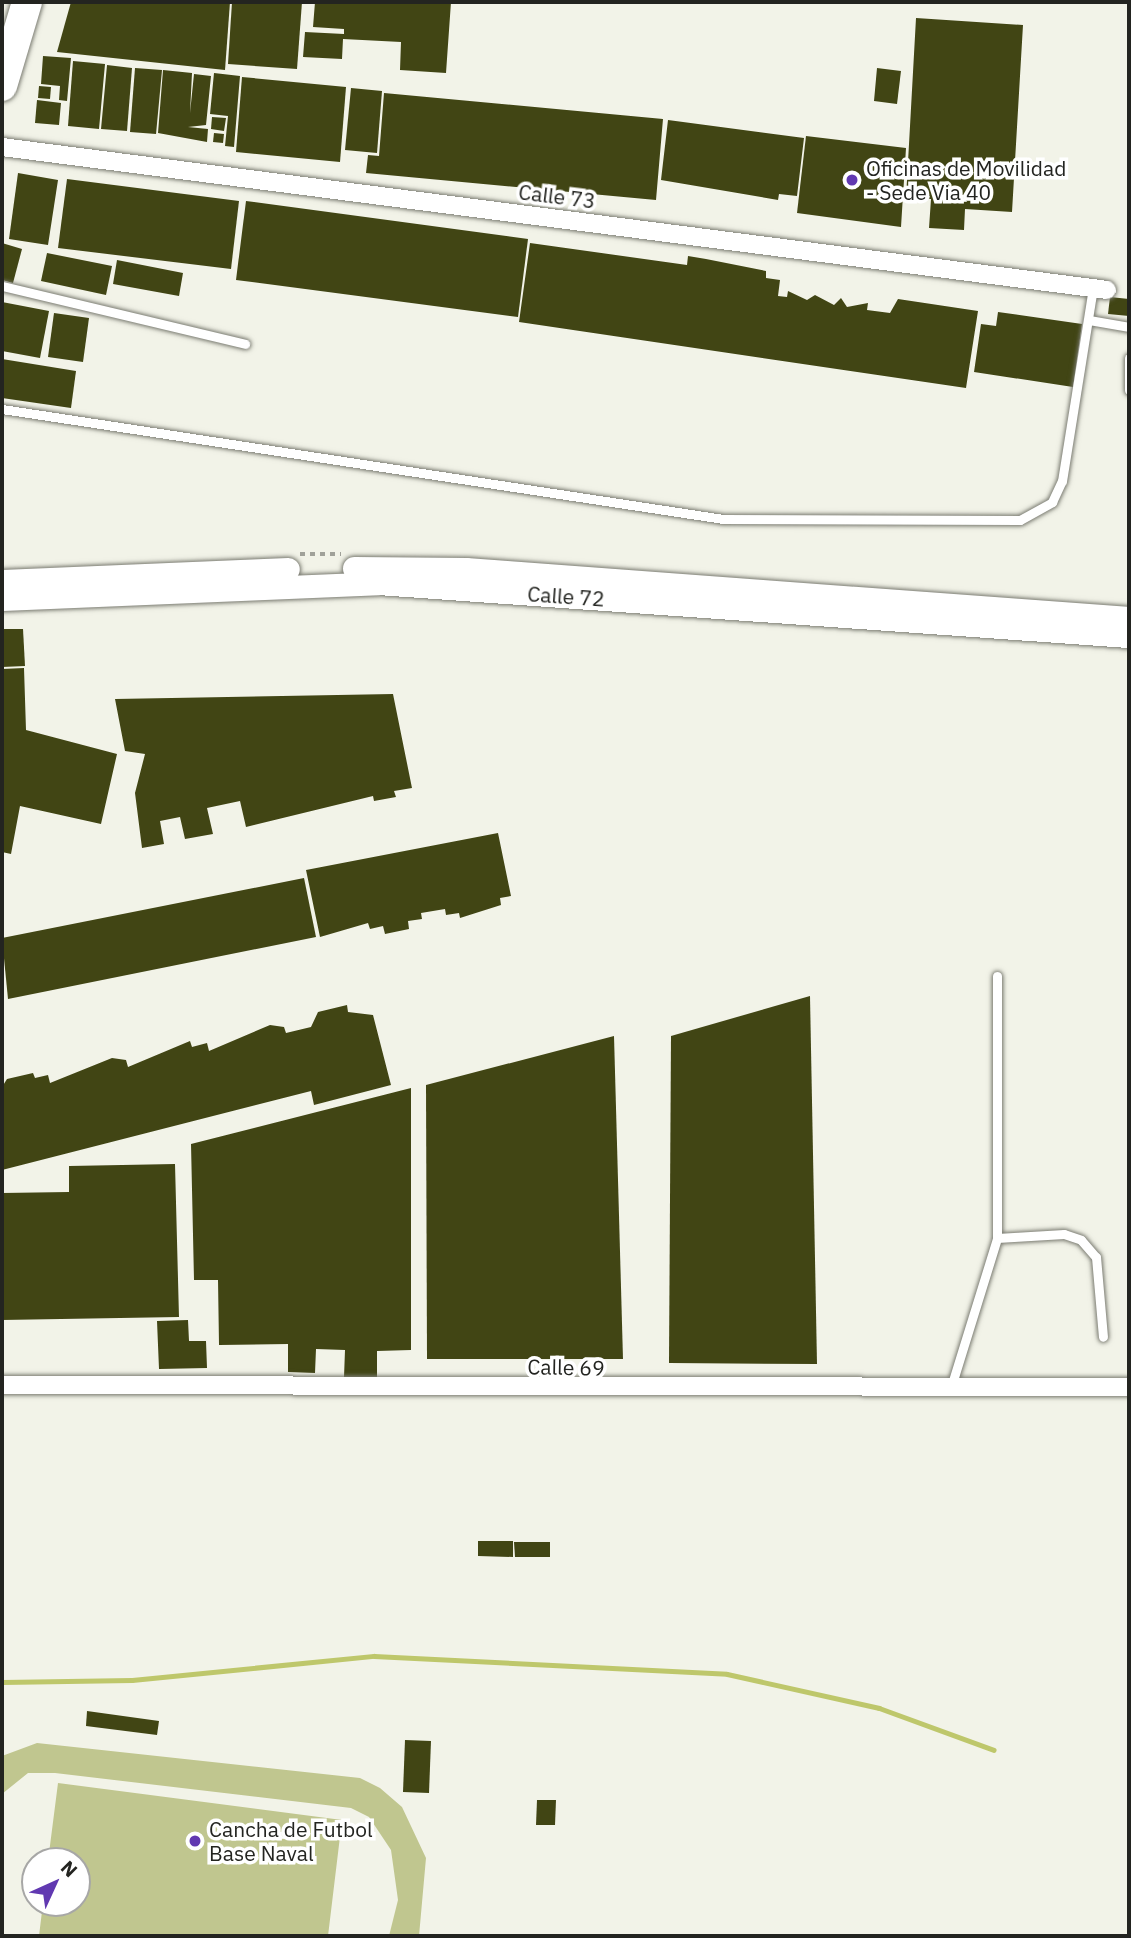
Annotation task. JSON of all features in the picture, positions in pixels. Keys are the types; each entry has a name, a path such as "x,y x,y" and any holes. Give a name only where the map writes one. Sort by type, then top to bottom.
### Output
{"highway":[{"path":"2,86 24,3"}],"main road":[{"name":"Calle 72","path":"2,581 263,569 467,569 1129,618"},
{"name":"Calle 72","path":"2,599 378,583 1129,636"}],"street":[{"name":"Calle 73","path":"2,147 1100,288"},
{"name":"Calle 69","path":"2,1385 951,1389 1129,1387"}],"lane":[{"path":"2,286 245,344"},
{"path":"2,408 723,519 1020,520 1052,502 1062,481 1089,320 1100,288"},
{"path":"1089,320 1129,327"},
{"path":"1129,358 1129,390"},
{"path":"951,1389 997,1238 997,976"},
{"path":"997,1238 1064,1234 1081,1240 1096,1257 1103,1337"}],"green space":[{"path":"37,1743 360,1778 380,1788 402,1807 426,1858 419,1936 389,1936 398,1900 391,1850 369,1817 351,1808 55,1773 28,1773 2,1794 2,1756"},
{"name":"Cancha de Futbol Base Naval","path":"58,1783 342,1820 328,1936 39,1936 41,1917 91,1917 91,1847 50,1847"}],"building":[{"path":"71,2 230,2 225,70 57,52"},
{"path":"232,2 302,2 297,69 228,64"},
{"path":"315,2 451,2 446,73 400,70 401,42 343,39 342,59 303,57 305,32 344,34 344,29 313,27"},
{"path":"916,18 1023,25 1012,212 965,209 964,230 929,228 931,199 906,198"},
{"path":"43,56 71,58 67,101 59,100 60,86 41,84"},
{"path":"73,61 105,64 99,129 68,126"},
{"path":"107,65 132,68 127,131 101,129"},
{"path":"135,68 162,70 156,134 130,132"},
{"path":"877,68 901,71 897,104 874,101"},
{"path":"163,70 192,73 190,113 194,74 211,76 206,125 188,127 208,129 207,142 158,133"},
{"path":"214,73 240,76 234,147 225,146 228,116 210,114"},
{"path":"242,77 346,87 340,162 236,152"},
{"path":"39,86 51,87 50,99 38,98"},
{"path":"351,88 382,91 377,153 345,150"},
{"path":"384,93 663,119 656,200 366,173 368,155 379,156"},
{"path":"37,100 61,103 59,125 35,123"},
{"path":"212,117 226,118 224,131 211,129"},
{"path":"668,120 804,138 797,196 779,194 778,200 661,180"},
{"path":"214,133 224,134 223,143 213,142"},
{"name":"Oficinas de Movilidad - Sede Via 40","path":"806,136 906,148 901,227 797,213"},
{"path":"18,173 58,180 48,245 9,239"},
{"path":"67,179 239,201 231,269 58,248"},
{"path":"246,201 528,239 518,317 236,280"},
{"path":"2,243 22,249 13,283 2,280"},
{"path":"530,243 687,265 688,256 766,271 766,278 780,280 778,296 787,297 788,291 807,300 815,295 834,305 841,298 847,307 868,303 867,310 890,313 898,299 978,311 966,388 519,322"},
{"path":"47,253 112,266 106,295 41,281"},
{"path":"117,260 183,273 179,296 113,284"},
{"path":"1110,297 1129,299 1129,316 1108,314"},
{"path":"2,302 49,311 40,358 2,351"},
{"path":"998,312 1082,324 1073,387 974,372 981,324 996,326"},
{"path":"54,313 89,318 83,362 48,357"},
{"path":"2,359 76,371 71,408 2,398"},
{"path":"2,629 23,629 25,666 2,667"},
{"path":"24,668 26,730 117,754 101,824 20,806 11,854 2,852 2,669"},
{"path":"393,694 412,788 394,791 396,797 374,801 373,796 246,827 240,801 207,808 213,834 185,839 180,817 160,821 164,844 142,848 135,793 145,754 125,751 115,699"},
{"path":"498,833 511,896 500,898 501,905 460,918 459,913 446,915 445,909 421,913 422,919 408,921 409,929 385,934 383,926 370,929 368,923 320,937 306,870"},
{"path":"304,878 316,937 8,999 2,938"},
{"path":"810,996 817,1364 669,1363 671,1036"},
{"path":"347,1005 348,1012 373,1015 391,1085 314,1105 311,1091 2,1170 2,1087 7,1079 33,1073 35,1078 48,1075 50,1083 112,1058 126,1060 128,1067 190,1041 192,1047 207,1043 209,1051 270,1025 284,1027 286,1033 311,1027 318,1012"},
{"path":"614,1036 623,1359 427,1359 426,1085"},
{"path":"411,1088 411,1350 377,1351 377,1378 344,1377 345,1350 316,1349 315,1373 288,1372 288,1344 219,1345 218,1280 194,1280 191,1144"},
{"path":"175,1164 179,1317 2,1320 2,1193 69,1192 69,1166"},
{"path":"188,1320 189,1341 206,1341 207,1368 159,1369 157,1321"},
{"path":"478,1541 513,1541 513,1557 478,1556"},
{"path":"514,1542 550,1542 550,1557 515,1557"},
{"path":"87,1711 159,1721 157,1735 86,1726"},
{"path":"405,1740 431,1741 429,1793 403,1792"},
{"path":"537,1800 556,1800 555,1825 536,1825"}],"waterway":[{"path":"2,1682 132,1680 374,1656 727,1674 879,1708 994,1750"}],"place":[{"name":"Oficinas de Movilidad - Sede Via 40","path":"852,180"},
{"name":"Cancha de Futbol Base Naval","path":"195,1841"}]}
